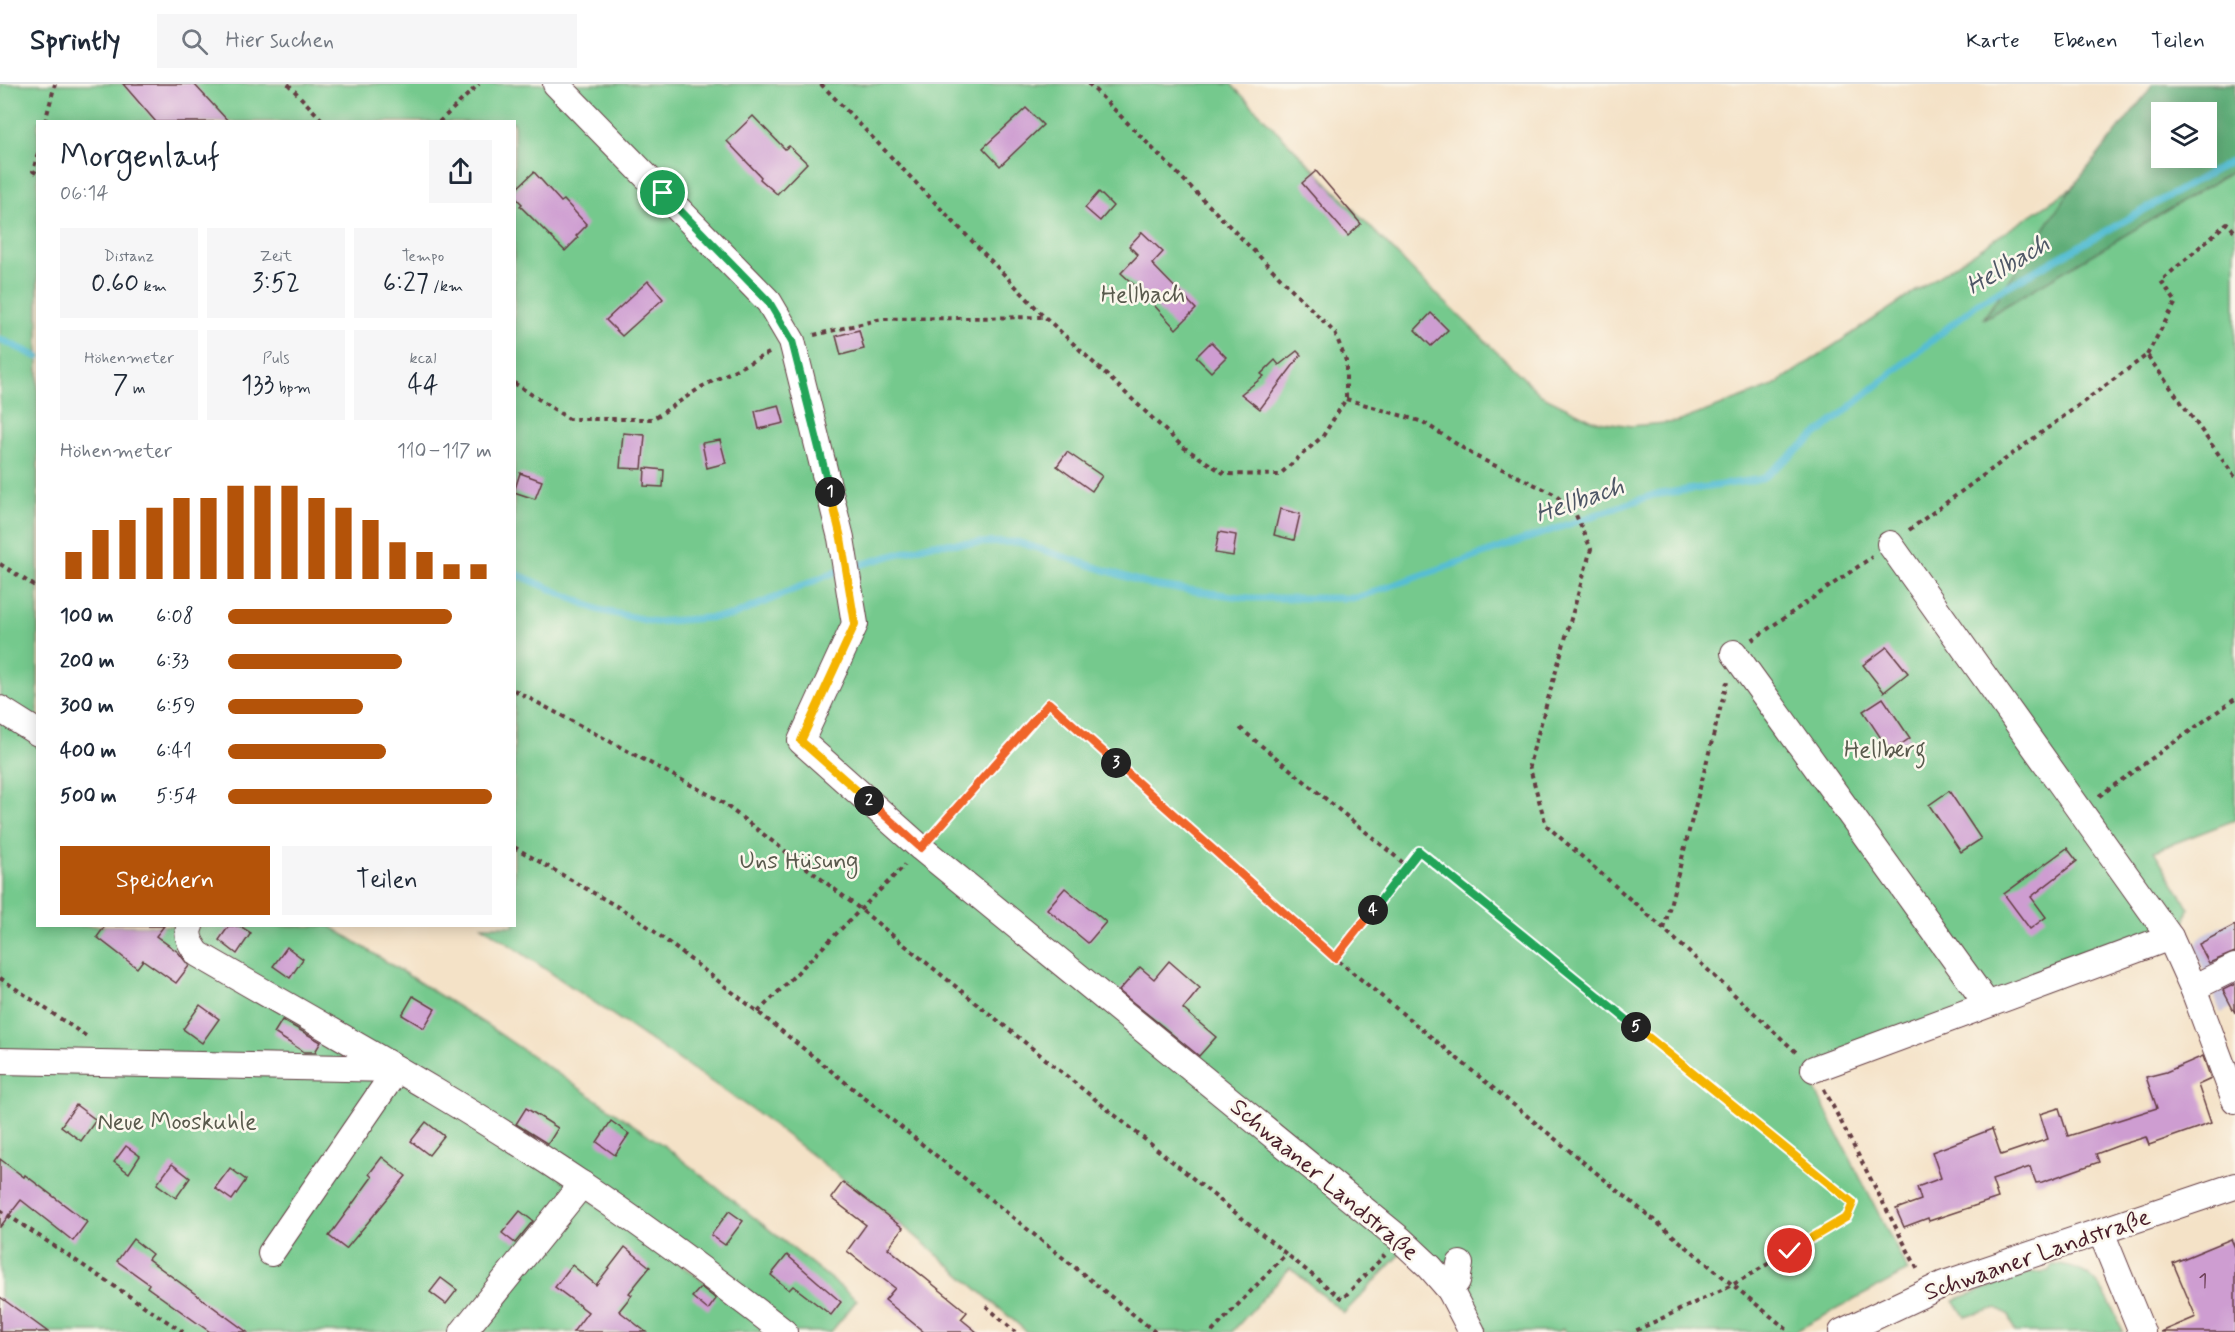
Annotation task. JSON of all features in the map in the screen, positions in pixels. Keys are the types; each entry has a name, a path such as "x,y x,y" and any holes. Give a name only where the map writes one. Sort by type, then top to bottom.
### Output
{"street":[{"name":"Schwaaner Landstraße","path":"556,84 769,302 792,341 841,538 855,624 801,741 921,848 1400,1239 1430,1267 1450,1290 1472,1332"},
{"path":"1890,544 2081,809 2174,944 2235,1100"},
{"path":"1734,653 1987,1004"},
{"path":"0,709 36,732"},
{"path":"189,927 189,942 198,954 397,1069 582,1184 718,1280 784,1332"},
{"path":"1814,1069 1987,1004 2174,944"},
{"path":"2193,988 2235,967"},
{"path":"0,1060 397,1069"},
{"path":"271,1253 397,1069"},
{"path":"464,1332 582,1184"},
{"name":"Schwaaner Landstraße","path":"1842,1332 1944,1284 2235,1186"},
{"path":"2101,1232 2142,1332"},
{"path":"1450,1290 1457,1281 1461,1264"}],"path":[{"path":"46,120 55,84"},
{"path":"288,84 322,120"},
{"path":"441,120 479,84"},
{"path":"821,84 1046,317 1183,447 1225,474 1279,475 1323,436 1346,399 1346,361 1335,333 1089,84"},
{"path":"1664,929 1734,653 1890,544 2147,355 2176,302 2161,281 2227,223 2235,232"},
{"path":"2147,355 2235,477"},
{"path":"1346,399 1423,422 1474,456 1554,494 1575,513 1591,549 1529,765 1546,825 1664,929 1814,1069 1922,1276"},
{"path":"0,564 36,587"},
{"path":"516,691 719,800 860,909 1342,1299 1400,1239"},
{"path":"2081,809 2235,699"},
{"path":"758,1012 921,848 1049,703 1335,958 1790,1332"},
{"path":"1240,728 1407,866"},
{"path":"516,848 637,918 758,1012 1155,1332"},
{"path":"1335,958 1419,851 1853,1203 1847,1217 1734,1284 1633,1332"},
{"path":"0,978 126,1062"},
{"path":"0,1210 183,1332"},
{"path":"1212,1332 1286,1254"},
{"path":"986,1306 1015,1332"}],"shaded area":[{"path":"2235,919 2235,1006 2221,1013 2195,947 2199,938"}],"green space":[{"path":"0,84 1231,84 1418,276 1541,395 1592,420 1631,426 1677,422 1771,387 2072,188 1985,318 2235,170 2235,820 2154,851 2189,908 2184,927 2174,943 1809,1078 1908,1271 1794,1332 1565,1332 1563,1329 1557,1332 1487,1332 1457,1281 1402,1253 1344,1313 1290,1268 1232,1332 1027,1332 913,1234 763,1117 483,927 516,927 516,120 36,120 36,927 332,927 485,1024 666,1147 857,1300 831,1332 792,1332 560,1179 775,1332 0,1332"},
{"path":"2152,84 2235,84 2235,170 1983,319 2072,188"},
{"path":"2052,1265 2080,1270 2090,1277 2105,1295 2123,1332 2015,1332 2009,1315 1997,1308 1965,1317 1954,1300 2029,1273 2050,1271"}],"building":[{"path":"123,84 194,84 227,120 154,120"},
{"path":"1026,108 1043,125 1000,166 983,148"},
{"path":"753,116 785,149 789,146 807,163 777,194 760,179 761,177 727,141"},
{"path":"1316,171 1361,224 1348,236 1302,183"},
{"path":"534,172 561,202 564,200 587,225 565,251 520,206 522,204 516,198 516,189"},
{"path":"1099,192 1113,206 1100,221 1085,208"},
{"path":"1142,232 1163,252 1152,264 1196,309 1176,329 1153,302 1121,273 1138,255 1129,246"},
{"path":"648,281 663,299 622,336 606,320"},
{"path":"1431,313 1448,330 1431,346 1415,330"},
{"path":"859,330 864,349 841,355 836,336"},
{"path":"1211,342 1226,357 1211,372 1196,357"},
{"path":"1297,351 1301,355 1260,409 1241,394 1264,376 1261,374 1275,360 1279,365"},
{"path":"779,405 784,423 759,429 755,411"},
{"path":"623,433 645,435 642,469 620,468"},
{"path":"720,440 726,463 707,468 702,443"},
{"path":"1067,452 1102,476 1092,491 1057,466"},
{"path":"645,468 664,470 663,487 644,486"},
{"path":"520,473 542,481 535,499 516,493"},
{"path":"1280,509 1300,514 1294,540 1274,535"},
{"path":"1219,532 1236,535 1233,556 1215,553"},
{"path":"1887,647 1908,673 1884,692 1863,665"},
{"path":"1883,698 1910,738 1890,752 1863,711"},
{"path":"1949,791 1981,839 1961,852 1929,805"},
{"path":"2067,848 2077,861 2031,897 2046,917 2030,929 2004,894"},
{"path":"1065,888 1106,922 1088,943 1047,909"},
{"path":"2235,925 2235,952 2209,963 2199,944"},
{"path":"104,927 163,927 156,936 178,952 189,966 176,983 143,960 137,968 97,937"},
{"path":"228,927 242,927 251,933 237,954 219,940"},
{"path":"287,947 303,959 290,978 273,966"},
{"path":"1169,961 1200,988 1183,1009 1216,1037 1199,1056 1119,991 1140,967 1154,979"},
{"path":"2235,984 2235,1013 2223,990"},
{"path":"413,996 435,1009 424,1028 402,1015"},
{"path":"200,1005 219,1019 202,1043 183,1029"},
{"path":"282,1020 321,1042 315,1052 304,1052 274,1033"},
{"path":"2203,1056 2211,1079 2198,1085 2211,1123 2149,1145 2146,1137 2120,1145 2096,1154 2099,1162 2042,1182 2036,1183 2030,1167 1992,1180 1998,1198 1904,1227 1896,1209 1921,1200 1917,1187 1941,1178 1932,1152 1992,1129 2001,1155 2048,1139 2040,1114 2059,1108 2068,1136 2157,1108 2146,1077 2166,1072"},
{"path":"76,1105 96,1120 81,1141 61,1126"},
{"path":"526,1108 558,1128 548,1144 516,1124"},
{"path":"611,1121 629,1134 615,1155 597,1142"},
{"path":"426,1122 444,1136 429,1155 411,1141"},
{"path":"126,1146 140,1156 129,1173 114,1162"},
{"path":"382,1157 406,1176 346,1249 329,1236 372,1177 369,1174"},
{"path":"0,1159 87,1222 73,1241 21,1200 0,1227"},
{"path":"172,1164 190,1178 176,1198 157,1184"},
{"path":"230,1168 246,1180 232,1200 215,1188"},
{"path":"843,1182 903,1228 888,1248 967,1312 961,1319 977,1332 924,1332 885,1300 895,1288 847,1251 866,1225 831,1198"},
{"path":"520,1211 533,1221 515,1243 502,1233"},
{"path":"729,1211 743,1221 725,1245 711,1235"},
{"path":"133,1239 152,1254 148,1259 247,1332 210,1332 147,1287 149,1284 117,1261"},
{"path":"2231,1239 2235,1248 2235,1332 2161,1332 2196,1317 2173,1263"},
{"path":"625,1247 650,1267 629,1293 632,1295 619,1311 646,1332 573,1332 588,1312 555,1287 572,1265 596,1285"},
{"path":"787,1255 841,1302 831,1315 793,1286 789,1290 771,1275"},
{"path":"441,1278 457,1290 446,1304 430,1292"},
{"path":"701,1287 716,1299 708,1310 692,1297"},
{"path":"0,1297 48,1332 0,1332"}],"waterway":[{"name":"Hellbach","path":"856,566 932,544 1018,542 1151,585 1248,598 1356,598 1653,495 1762,479 1978,303 2235,159"},
{"name":"Hellbach","path":"0,339 36,356"},
{"name":"Hellbach","path":"516,574 599,610 655,622 732,616 837,571"}],"route":[{"path":"663,193 769,302 792,341 804,387 841,538 855,624 801,741 921,848 1049,703 1335,958 1419,851 1853,1203 1847,1217 1790,1251"}],"park label":[{"name":"Hellberg","path":"1885,749"},
{"name":"Uns Hüsung","path":"799,860"},
{"name":"Neue Mooskuhle","path":"177,1121"}]}
